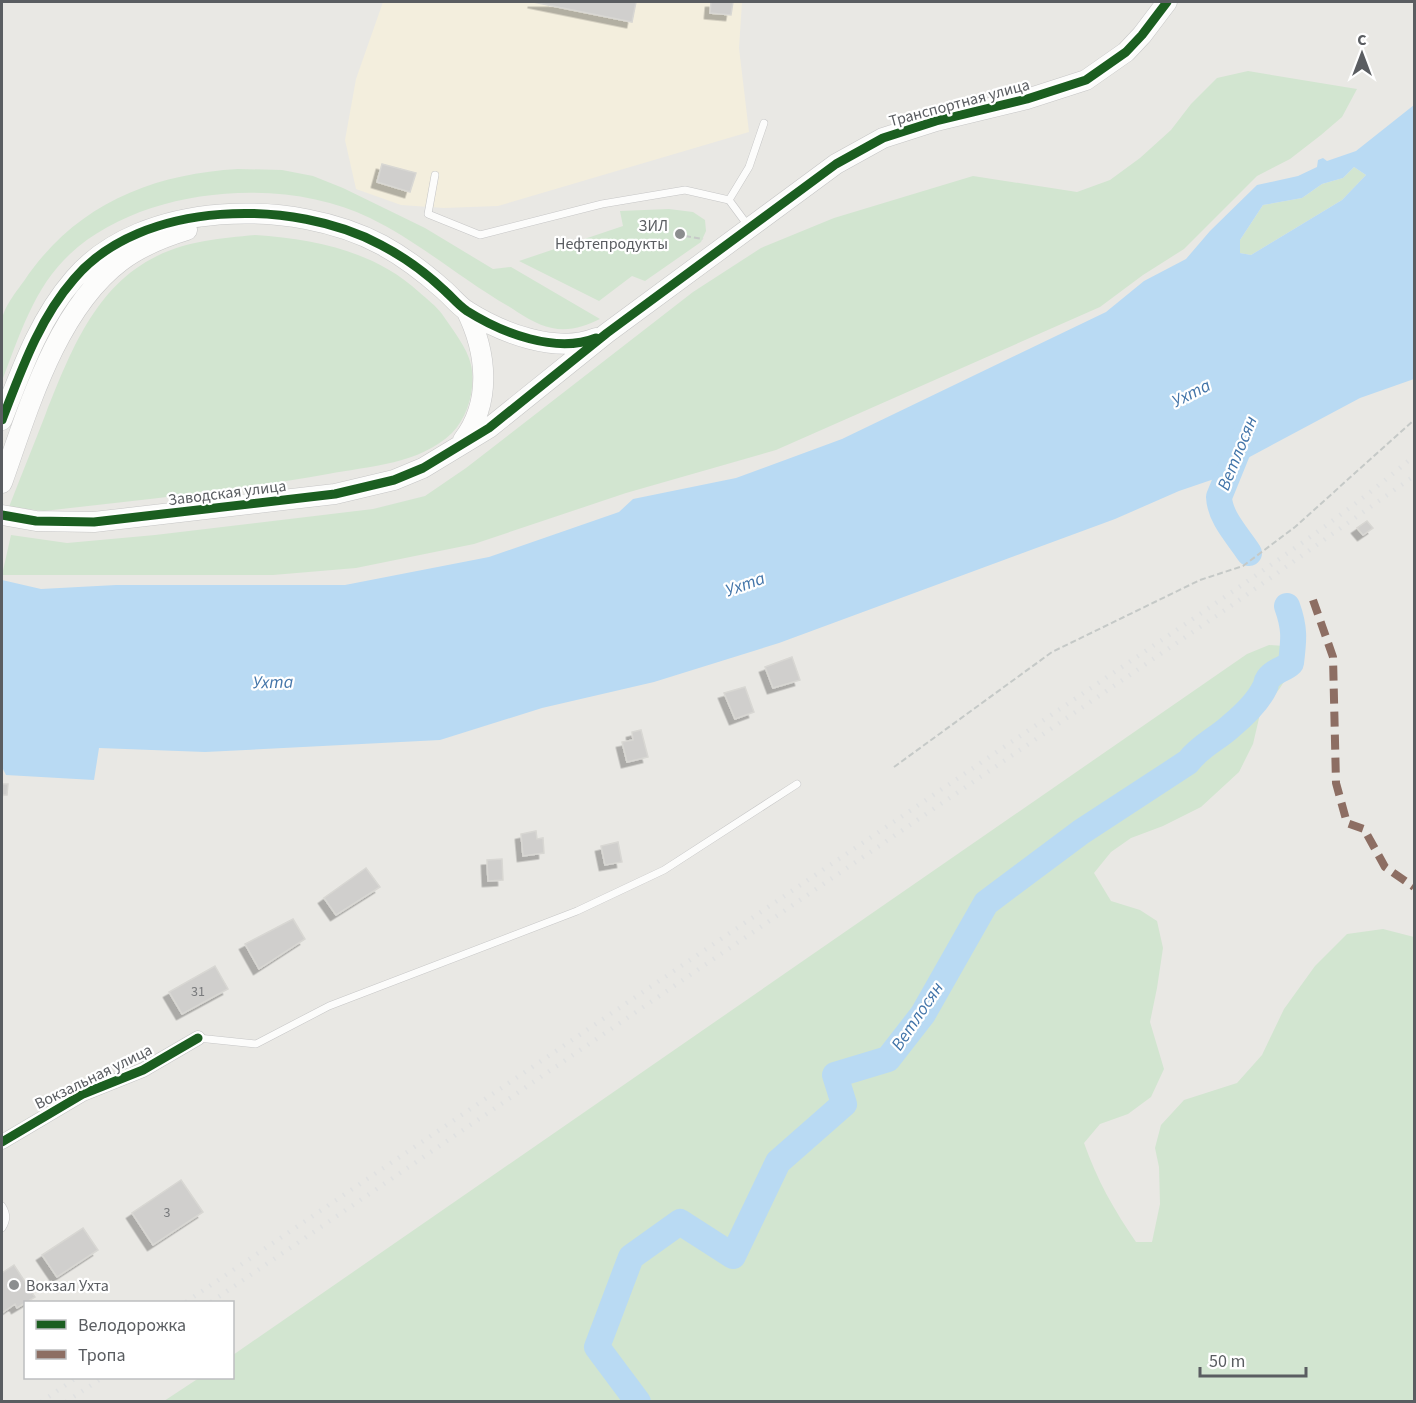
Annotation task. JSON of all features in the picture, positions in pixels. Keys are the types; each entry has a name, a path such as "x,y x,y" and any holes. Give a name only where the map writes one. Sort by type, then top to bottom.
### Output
{"street":[{"name":"Транспортная улица","path":"607,333 836,164 883,138 936,121 1028,99 1086,80 1126,52 1167,2"},
{"path":"2,420 25,362 52,309 75,278 103,252 135,234 181,219 229,214 272,216 329,224 368,238 395,252 420,270 465,310 515,334 551,342 579,343 607,333"},
{"path":"5,475 40,382 58,342 81,304 113,268 152,243 184,231 239,218 272,216"},
{"path":"449,453 463,440 475,423 483,394 479,344 465,310"},
{"name":"Заводская улица","path":"2,515 36,521 94,522 335,494 394,480 423,468 489,428 607,333"},
{"name":"Вокзальная улица","path":"2,1142 83,1094 143,1070 198,1038"}],"lane":[{"path":"729,200 748,167 764,123"},
{"path":"435,175 428,214 480,235 602,204 685,190 729,200 749,227"},
{"path":"198,1038 256,1044 329,1006 577,911 664,870 796,784"},
{"path":"2,1206 6,1213 2,1228"}],"path":[{"path":"685,236 703,238"},
{"path":"894,767 1052,652 1200,580 1243,566 1295,527 1414,420"}],"shaded area":[{"path":"383,2 742,2 739,48 749,132 498,206 444,208 401,205 356,189 345,140 356,79"}],"green space":[{"path":"1248,71 1357,89 1342,117 1321,135 1290,159 1257,176 1184,249 1143,275 1100,307 776,450 626,493 474,544 356,568 273,575 2,575 11,535 67,543 155,535 373,509 425,496 466,468 693,292 761,248 834,218 973,176 1077,192 1110,180 1140,158 1171,130 1191,104 1217,78"},
{"path":"1354,167 1366,175 1342,200 1251,255 1240,253 1240,240 1263,205 1302,198 1322,184 1343,178"},
{"path":"238,169 282,170 313,176 343,188 425,228 493,269 511,267 600,319 571,329 546,327 523,316 388,228 335,204 297,196 256,193 214,195 174,202 135,214 100,231 70,254 57,267 37,297 21,330 2,381 1,336 5,311 44,255 66,233 90,214 145,187 174,178"},
{"path":"669,209 693,212 705,220 706,231 701,242 645,281 632,276 599,301 519,261 623,226 620,211"},
{"path":"255,235 321,244 363,257 401,278 437,308 463,345 471,365 472,383 469,402 462,419 452,433 425,451 377,466 186,495 44,511 9,507 75,345 101,303 117,285 135,269 168,251 205,241"},
{"path":"1269,645 1285,646 1296,663 1260,714 1253,744 1239,772 1201,807 1163,826 1131,838 1111,852 1094,873 1111,901 1140,910 1157,921 1163,948 1150,1022 1164,1069 1151,1097 1128,1114 1100,1124 1084,1143 1107,1194 1136,1242 1152,1242 1160,1204 1159,1167 1155,1148 1161,1125 1184,1100 1237,1083 1262,1055 1284,1009 1315,966 1347,934 1383,929 1414,937 1414,1401 164,1401 197,1379 234,1379 234,1354 1247,654"}],"water":[{"name":"Ухта","path":"1414,105 1414,379 1360,398 1244,460 1223,476 1179,491 1115,519 779,643 654,682 542,708 440,740 205,752 99,748 94,780 6,775 2,767 2,580 41,589 116,585 345,585 489,557 619,512 633,499 736,478 842,439 1106,312 1144,281 1186,259 1210,231 1257,185 1298,176 1317,167 1318,160 1323,158 1327,161 1356,151","holes":["1354,167 1366,175 1342,200 1251,255 1240,253 1240,240 1263,205 1302,198 1322,184 1343,178"]}],"building":[{"path":"533,2 636,2 632,22"},
{"path":"711,2 733,2 731,15 710,13"},
{"path":"382,164 416,173 410,192 377,182"},
{"path":"1367,521 1373,528 1363,535 1357,528"},
{"path":"792,657 800,680 773,688 765,667"},
{"path":"745,687 754,712 735,719 724,693"},
{"path":"641,730 648,757 627,762 622,742 633,740 632,732"},
{"path":"2,784 8,784 7,795 2,795"},
{"path":"536,831 537,839 543,838 544,853 523,856 521,834"},
{"path":"618,842 622,862 605,865 601,846"},
{"path":"502,859 503,880 488,881 487,860"},
{"path":"366,868 380,887 336,915 324,898"},
{"path":"293,919 305,939 259,969 245,944"},
{"path":"215,966 228,989 182,1014 169,992"},
{"path":"181,1180 203,1212 153,1245 132,1213"},
{"path":"83,1228 98,1250 57,1277 42,1255"},
{"name":"Вокзал Ухта","path":"14,1265 35,1297 24,1301 24,1304 17,1308 15,1304 2,1313 2,1273"}],"waterway":[{"name":"Ветлосян","path":"1243,438 1219,497 1226,519 1249,553"},
{"name":"Ветлосян","path":"638,1402 597,1347 631,1257 680,1222 733,1256 778,1162 844,1104 835,1075 888,1059 923,1014 986,903 1081,832 1188,762 1250,708 1262,693 1270,676 1291,663 1293,634 1287,606"}],"railway":[{"path":"187,1301 1203,612 1337,517 1414,456"},
{"path":"212,1301 1228,608 1414,476"},
{"path":"41,1402 75,1379"},
{"path":"66,1402 100,1379"}],"marked path":[{"path":"1313,600 1333,657 1336,783 1347,823 1364,829 1385,867 1414,887"}],"cycle path":[{"path":"2,515 36,521 94,522 335,494 394,480 423,468 489,428 607,333 836,164 883,138 936,121 1027,99 1086,80 1126,52 1167,2"},
{"path":"2,420 41,328 74,279 103,253 138,233 178,221 220,214 264,214 306,219 346,230 381,245 406,260 429,277 464,309 496,327 530,339 564,344 596,338"},
{"path":"2,1142 83,1094 143,1070 198,1038"}],"place":[{"name":"ЗИЛ Нефтепродукты","path":"680,234"},
{"name":"Вокзал Ухта","path":"14,1285"}]}
